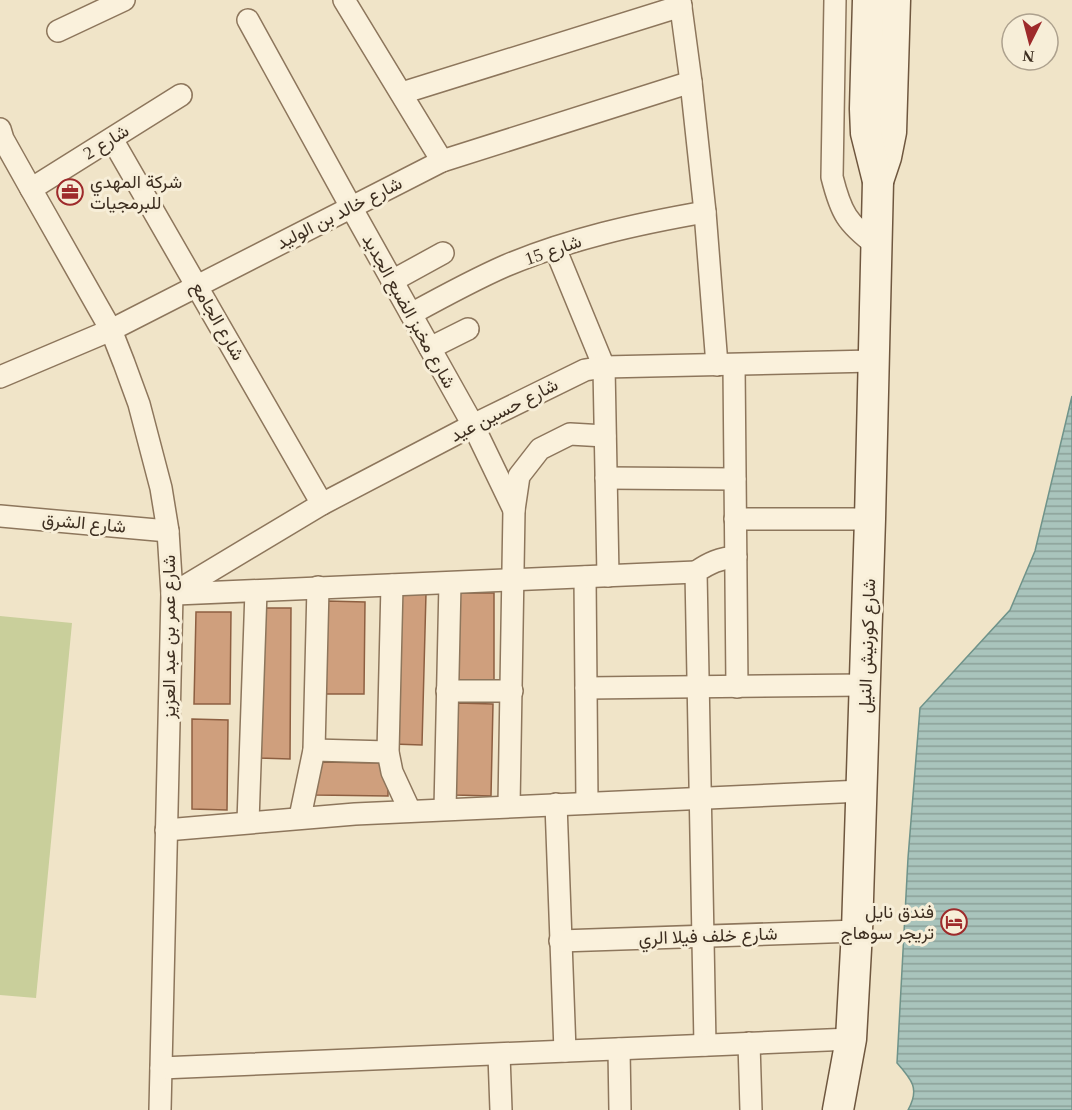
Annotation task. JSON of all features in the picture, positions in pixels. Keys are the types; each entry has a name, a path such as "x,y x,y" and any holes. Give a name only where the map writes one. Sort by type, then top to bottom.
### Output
{"main road":[{"name":"شارع كورنيش النيل","path":"838,1110 851,1039 857,931 870,519 878,181 866,133 868,0"},
{"name":"شارع كورنيش النيل","path":"878,181 891,132 895,0"}],"street":[{"path":"58,31 124,0"},
{"path":"344,0 442,161"},
{"path":"835,0 832,177 839,205 854,228 876,245"},
{"path":"402,93 680,3 725,365 735,478 737,687"},
{"name":"شارع مخبز الضبع الجديد","path":"249,20 473,425 514,510"},
{"name":"شارع خالد بن الوليد","path":"0,377 111,330 442,161 691,82"},
{"name":"شارع 2","path":"31,189 181,95"},
{"name":"شارع عمر بن عبد العزيز","path":"0,129 3,139 111,330 152,446 168,531 172,594 160,1110"},
{"name":"شارع الجامع","path":"112,139 322,504"},
{"name":"شارع 15","path":"411,314 477,279 555,248 604,232 705,213"},
{"path":"555,248 603,367 608,576"},
{"path":"392,281 443,254"},
{"path":"430,348 468,329"},
{"name":"شارع حسين عيد","path":"172,594 322,504 473,425 585,370 603,367 873,361"},
{"path":"509,806 514,510 519,476 540,448 570,434 605,436"},
{"path":"606,478 735,478"},
{"name":"شارع الشرق","path":"0,516 168,531"},
{"path":"735,519 870,519"},
{"path":"172,594 696,572 722,558 736,557"},
{"path":"696,572 705,1045"},
{"path":"585,577 587,804"},
{"path":"445,809 450,583"},
{"path":"392,585 388,752 396,782 410,811"},
{"path":"300,817 314,750 318,587"},
{"path":"248,822 256,591"},
{"path":"586,688 865,685"},
{"path":"447,691 512,691"},
{"path":"314,750 388,752"},
{"path":"166,830 300,817 445,809 862,792"},
{"path":"556,804 565,1051"},
{"name":"شارع خلف فيلا الري","path":"560,941 857,931"},
{"path":"161,1068 851,1039"},
{"path":"749,1043 751,1110"},
{"path":"620,1049 620,1110"},
{"path":"499,1055 501,1110"}],"green space":[{"path":"0,616 72,623 36,998 0,995"}],"water":[{"path":"1072,396 1072,1110 908,1110 912,1103 913,1085 897,1063 908,858 920,708 1010,610 1035,551"}],"building":[{"path":"397,592 426,593 422,745 393,744"},
{"path":"458,593 494,593 494,681 458,681"},
{"path":"327,601 365,602 364,694 326,694"},
{"path":"261,608 291,608 290,759 259,758"},
{"path":"196,612 231,612 230,704 194,704"},
{"path":"457,703 493,704 491,796 455,795"},
{"path":"192,719 228,720 227,810 192,809"},
{"path":"317,762 388,763 388,796 316,795"}],"place":[{"name":"شركة المهدي للبرمجيات","path":"70,192"},
{"name":"فندق نايل تريجر سوهاج","path":"954,922"}]}
